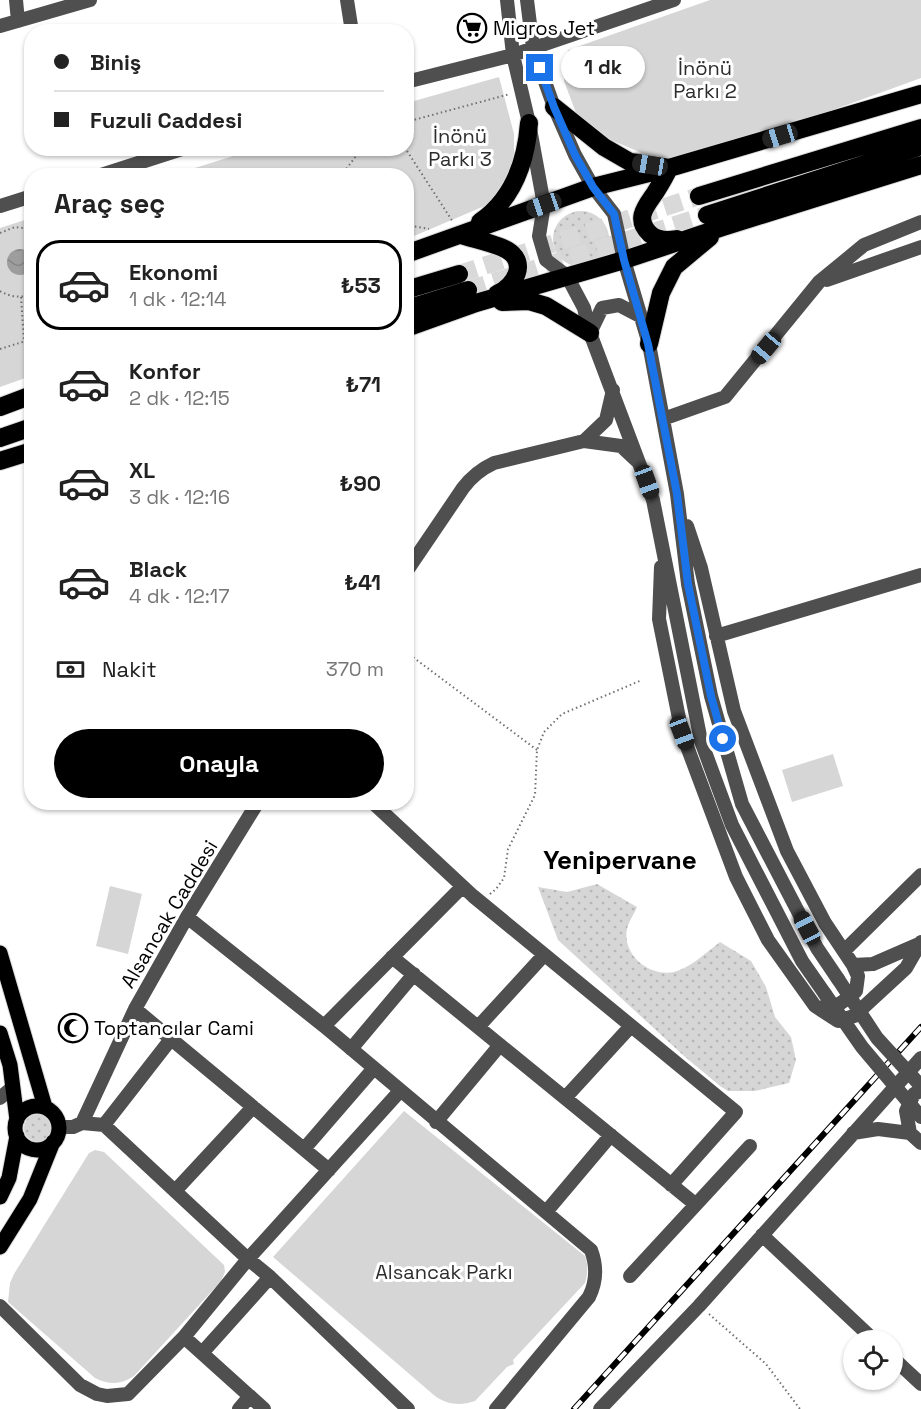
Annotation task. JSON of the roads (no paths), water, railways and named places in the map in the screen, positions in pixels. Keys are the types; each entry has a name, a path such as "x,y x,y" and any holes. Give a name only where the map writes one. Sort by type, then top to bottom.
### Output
{"highway":[{"path":"414,251 593,187 669,168 921,94"},
{"path":"846,116 921,102"},
{"path":"554,107 604,147 630,162 669,168"},
{"path":"461,234 489,216 507,196 522,162 529,123"},
{"path":"699,196 921,128"},
{"path":"707,215 921,146"},
{"path":"414,306 468,289 567,276 921,165"},
{"path":"669,168 645,205 643,212 644,225 651,235 668,241 723,226"},
{"path":"648,344 661,293 674,267 723,226"},
{"path":"414,290 510,286 516,276 517,265 507,249 461,234"},
{"path":"414,323 468,289 546,306 590,333"},
{"path":"0,407 24,398"},
{"path":"0,413 24,406"},
{"path":"0,438 24,430"},
{"path":"0,443 24,438"},
{"path":"0,461 24,454"}],"main road":[{"path":"0,953 45,1107"},
{"path":"0,1033 10,1065 17,1120"},
{"path":"0,1247 30,1199 57,1135 59,1127 57,1119 45,1107 28,1108 21,1113 15,1128 22,1143 29,1148 38,1149 53,1142"},
{"path":"1,1193 12,1166 17,1136"}],"street":[{"path":"16,0 18,21"},
{"path":"0,26 90,0"},
{"path":"347,0 351,24"},
{"path":"507,0 513,55 529,123 544,205 539,236 546,260 567,276 584,308 590,333 653,500 701,741 732,825 802,962 862,1047 921,1118"},
{"path":"527,0 533,48 554,107 575,155 593,187 614,214 624,260 648,344 677,494 688,584 706,673 742,804 817,948 877,1038 921,1086"},
{"path":"414,80 513,55 674,0"},
{"path":"123,168 160,156"},
{"path":"0,206 24,198"},
{"path":"663,419 725,397 819,282 864,245 921,222"},
{"path":"819,282 921,247"},
{"path":"590,333 602,309 619,305 640,316"},
{"path":"584,441 606,420 613,390"},
{"path":"414,560 463,488 476,473 494,463 584,441 621,446 640,465"},
{"path":"677,494 701,568 734,711 787,851 825,923 858,976 856,991 840,1004 830,1008 815,1006"},
{"path":"662,544 659,619 682,733 736,877 768,940 815,1006 838,1021 854,1016 906,968 920,943"},
{"path":"716,636 921,575"},
{"name":"Alsancak Caddesi","path":"82,1123 135,1009 187,917 253,810"},
{"path":"380,810 462,887 736,1112 671,1185"},
{"path":"844,951 921,875"},
{"path":"324,1026 462,887"},
{"path":"187,917 324,1026 591,1250 596,1267 595,1283 589,1297 496,1409"},
{"path":"853,965 873,964 920,943"},
{"path":"478,1027 544,954"},
{"path":"392,957 694,1204"},
{"path":"351,1049 414,974"},
{"path":"135,1009 329,1170"},
{"path":"565,1098 631,1026"},
{"path":"104,1125 171,1039"},
{"path":"436,1122 500,1045"},
{"path":"600,1409 699,1306 921,1058"},
{"path":"304,1149 374,1068"},
{"path":"0,1098 13,1087"},
{"path":"0,1306 80,1385 113,1403 128,1394 184,1337 248,1259 400,1091"},
{"path":"910,1133 906,1111 914,1094 921,1091"},
{"path":"175,1191 253,1107"},
{"path":"59,1127 73,1127 82,1123 104,1125 270,1277 408,1409"},
{"path":"853,1133 878,1129 910,1133 921,1143"},
{"path":"546,1212 610,1135"},
{"path":"630,1276 694,1204 750,1146"},
{"path":"762,1235 863,1330"},
{"path":"202,1353 270,1277"},
{"path":"184,1337 264,1409"},
{"path":"903,1367 921,1384"},
{"path":"239,1409 250,1396"}],"water":[{"path":"24,250 24,274 20,275 11,271 7,262 11,253"}],"tunnel":[{"path":"459,274 699,196"},
{"path":"468,290 707,215"}],"railway":[{"path":"574,1409 921,1027"}],"place":[{"name":"Migros Jet","path":"472,28"},
{"name":"Toptancılar Cami","path":"73,1028"}],"district":[{"name":"Yenipervane","path":"620,860"}],"park label":[{"name":"İnönü Parkı 2","path":"705,80"},
{"name":"İnönü Parkı 3","path":"460,148"},
{"name":"Alsancak Parkı","path":"444,1272"}]}
